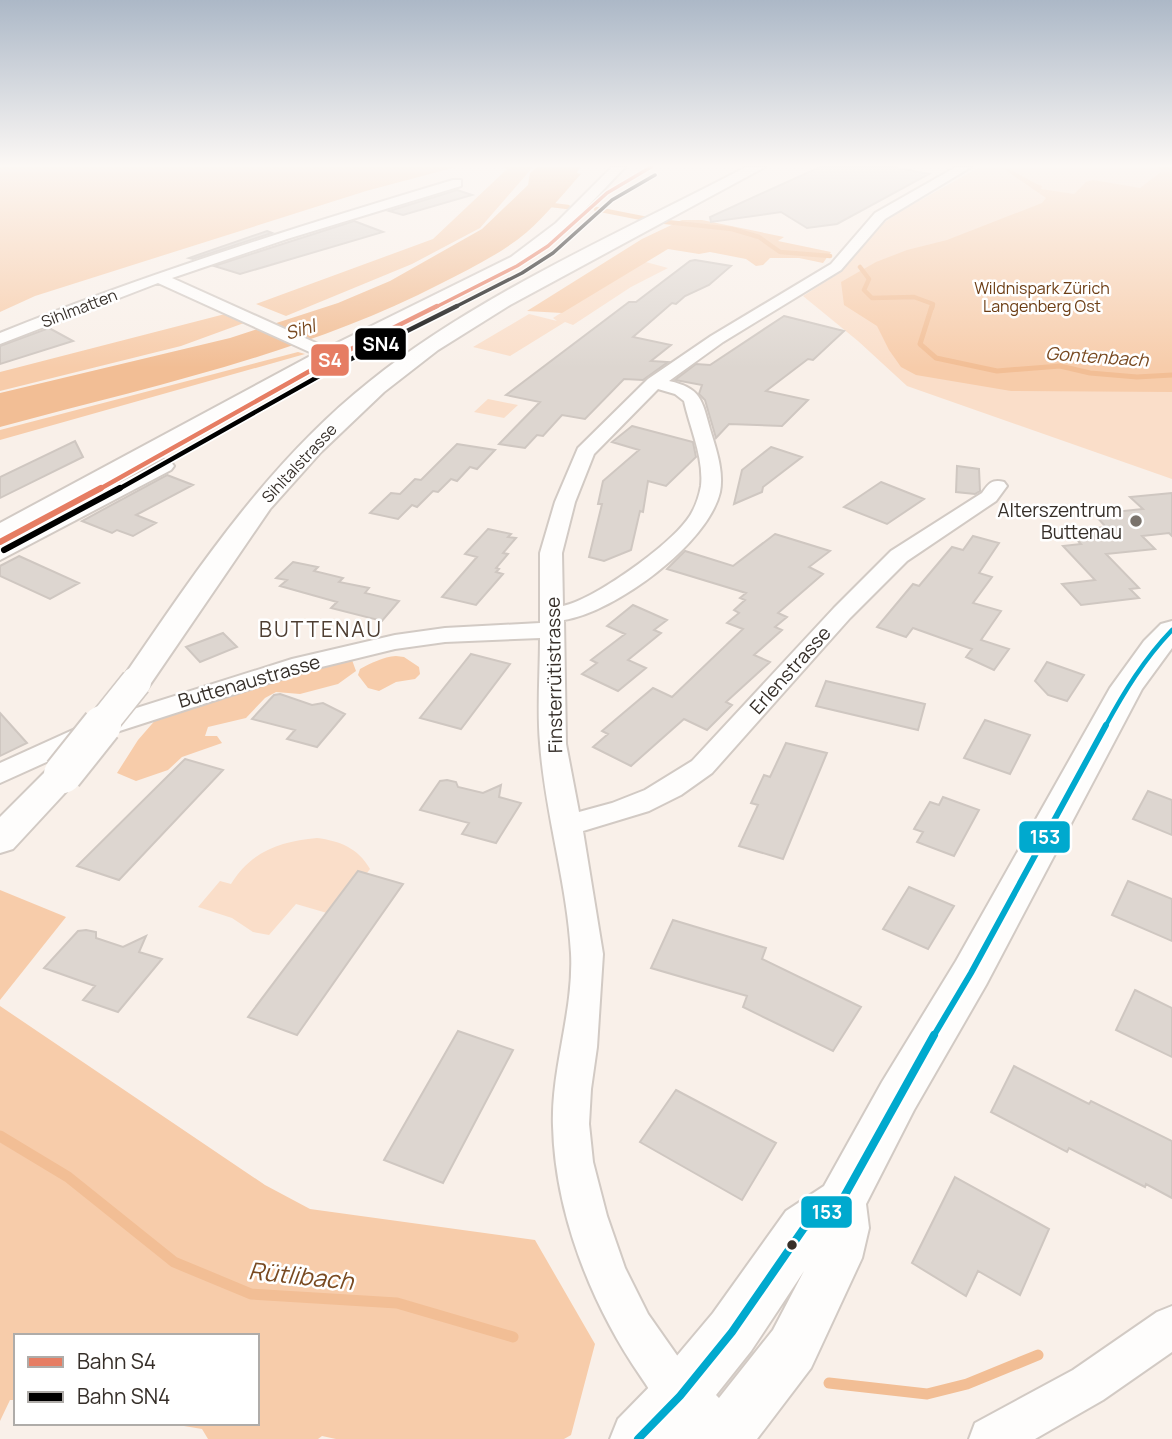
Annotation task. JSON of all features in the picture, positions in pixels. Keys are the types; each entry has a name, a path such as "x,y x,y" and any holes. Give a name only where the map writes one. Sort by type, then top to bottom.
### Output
{"main road":[{"name":"Sihltalstrasse","path":"0,840 63,774 136,682 261,505 298,462 342,418 385,380 449,334 513,295 627,234"},
{"path":"638,1439 680,1396 732,1332 804,1228 841,1202 898,1096 978,961 1126,688 1155,648 1172,630"},
{"path":"680,1396 719,1439 792,1349 837,1258 844,1228 841,1202"}],"street":[{"name":"Sihlmatten","path":"0,340 68,310 288,234"},
{"path":"0,531 141,457 321,351 527,253 550,234"},
{"name":"Finsterrütistrasse","path":"680,1396 633,1329 607,1275 587,1216 574,1162 571,1124 573,1089 580,1047 587,954 553,744 551,553 565,502 585,452 654,383 718,339 836,267 864,234"},
{"path":"159,278 321,351"},
{"name":"Buttenaustrasse","path":"0,774 96,730 301,664 395,642 551,622 576,610 624,581 682,537 696,523 705,505 711,486 710,465 693,401 689,394 680,389 654,383"},
{"path":"0,553 164,466"},
{"name":"Erlenstrasse","path":"568,824 597,819 649,800 675,788 702,767 842,613 899,556 989,497 997,486"},
{"path":"991,1439 1088,1385 1172,1327"}],"green space":[{"path":"0,234 230,234 35,296 0,312"},
{"path":"438,234 468,234 412,264 286,316 256,304 433,239"},
{"path":"652,234 770,234 784,237 778,241 831,252 823,263 799,258 770,258 763,265 756,266 746,259 710,252 699,254 668,249 562,313 527,311"},
{"name":"Wildnispark Zürich Langenberg Ost","path":"874,234 1172,234 1172,479 907,386 803,296 839,273"},
{"path":"962,234 1172,234 1172,392 1011,391 916,375 901,367 877,326 844,305 841,282 876,262 907,250"},
{"path":"642,261 668,268 631,287 573,325 565,322 510,356 473,347 529,314 557,321 553,318"},
{"path":"225,314 244,323 181,346 0,391 0,372"},
{"path":"298,352 305,354 0,440 0,430"},
{"path":"488,399 518,405 504,418 474,412"},
{"path":"396,656 404,657 419,667 420,674 415,679 396,682 379,691 368,688 358,675 360,669"},
{"path":"352,660 356,671 338,684 300,694 276,692 265,698 246,718 208,727 205,736 217,736 222,743 182,757 168,770 136,781 117,773 138,740 158,717 318,662"},
{"path":"317,838 348,847 360,856 370,869 367,873 358,871 327,913 296,904 269,935 253,932 232,918 198,907 220,881 231,884 257,856 279,845"},
{"path":"0,890 66,917 0,1000"},
{"path":"0,1006 265,1185 310,1209 535,1240 595,1344 571,1435 564,1439 336,1439 322,1436 318,1439 208,1439 202,1429 178,1425 259,1425 259,1334 14,1334 14,1400 10,1400 0,1421"}],"water":[{"name":"Sihl","path":"473,234 524,234 485,261 440,284 334,331 224,367 0,427 0,393 230,338 338,303 390,281"}],"building":[{"path":"258,234 268,234 193,259 189,258"},
{"path":"313,234 376,234 240,274 214,266"},
{"path":"695,260 731,266 709,285 685,296 676,304 672,303 633,337 671,345 651,361 668,362 643,380 624,379 585,419 562,415 543,436 537,435 525,448 499,444 540,402 506,395 629,302 636,302"},
{"path":"784,316 844,331 813,360 808,359 766,391 808,400 782,426 729,424 716,438 705,400 699,394 702,385 675,380 696,364 710,365"},
{"path":"49,328 73,341 0,364 0,346"},
{"path":"632,426 693,442 696,457 666,486 648,481 643,512 640,511 631,550 604,561 589,557 602,504 598,504 603,481 639,450 612,442"},
{"path":"75,441 83,457 0,498 0,477"},
{"path":"457,444 495,450 477,469 470,467 457,481 451,479 438,492 433,491 417,507 412,505 398,519 370,513 391,493 400,494 415,479 421,480"},
{"path":"771,447 802,457 763,487 762,492 734,504 742,470"},
{"path":"957,466 979,469 980,491 975,494 956,492"},
{"path":"167,475 193,485 136,515 156,523 133,536 117,530 112,533 82,521"},
{"path":"881,482 924,499 887,524 844,507"},
{"path":"1172,493 1172,536 1169,533 1142,536 1155,549 1106,554 1139,588 1130,589 1139,598 1081,605 1062,584 1095,580 1063,546 1081,544 1068,531 1106,527 1094,514 1143,509 1130,497"},
{"path":"488,529 511,534 508,537 516,538 503,553 508,554 496,568 499,569 496,572 503,574 476,605 442,597 477,557 465,554"},
{"path":"775,534 830,551 809,567 823,574 778,613 787,617 775,627 782,630 754,655 770,662 726,702 732,705 707,730 684,719 631,766 593,747 608,734 602,731 653,688 672,697 743,629 727,623 739,613 734,610 745,600 740,598 746,593 667,569 685,551 733,566"},
{"path":"973,536 999,543 979,573 992,577 973,603 1001,611 981,640 1009,649 994,670 966,657 972,649 913,628 906,637 877,627 913,584 919,586 952,547 963,550"},
{"path":"19,556 79,583 50,599 0,576 0,566"},
{"path":"293,562 318,567 314,571 343,578 339,582 369,588 365,593 399,601 382,621 331,608 337,602 280,586 287,580 276,578"},
{"path":"633,605 667,620 654,630 661,633 628,660 646,668 618,691 582,674 597,663 591,660 625,634 607,626"},
{"path":"223,633 237,647 200,662 186,647"},
{"path":"471,654 510,664 461,729 420,718"},
{"path":"1047,662 1084,675 1067,701 1048,695 1035,681"},
{"path":"826,681 925,704 918,730 816,706"},
{"path":"280,694 312,705 323,703 345,714 317,747 287,739 295,730 252,719 274,695"},
{"path":"0,713 27,743 0,756"},
{"path":"985,720 1030,735 1010,774 964,758"},
{"path":"786,743 827,753 783,859 739,846 758,805 751,803 764,775 770,777"},
{"path":"185,759 223,770 119,880 77,866"},
{"path":"440,781 456,782 458,787 483,793 501,785 499,797 521,803 496,843 462,834 469,823 420,810"},
{"path":"1148,791 1172,800 1172,835 1133,819"},
{"path":"943,797 979,810 954,856 917,842 923,832 914,829 930,802 939,805"},
{"path":"358,871 403,884 297,1035 248,1017"},
{"path":"1128,881 1172,899 1172,941 1112,915"},
{"path":"909,887 954,906 928,949 883,929"},
{"path":"673,920 766,948 762,959 861,1007 833,1051 743,1007 747,996 651,968"},
{"path":"78,931 96,932 96,938 123,947 146,936 139,952 162,959 118,1012 83,1000 95,986 44,968"},
{"path":"1135,990 1172,1008 1172,1057 1116,1030"},
{"path":"458,1031 513,1050 443,1183 384,1160"},
{"path":"1014,1066 1089,1104 1091,1101 1172,1141 1172,1198 1069,1148 1067,1152 991,1112"},
{"path":"676,1090 776,1143 742,1200 640,1142"},
{"path":"955,1177 1049,1229 1020,1295 978,1271 966,1296 912,1263"}],"waterway":[{"name":"Gontenbach","path":"749,234 759,237 780,252 830,256"},
{"name":"Gontenbach","path":"860,267 869,279 864,290 872,298 914,297 933,304 932,308"},
{"name":"Gontenbach","path":"932,306 920,344 936,358 997,371 1060,366 1090,373 1137,377 1172,375"},
{"name":"Rütlibach","path":"0,1136 68,1177 174,1262 251,1294 397,1303 513,1337"},
{"path":"829,1383 927,1394 967,1384 1038,1355"}],"rail line":[{"name":"S4","path":"0,542 150,462 333,358 517,266 561,234"},
{"name":"SN4","path":"4,550 154,470 337,366 522,273 553,253 574,234"}],"transit line":[{"name":"153","path":"638,1439 680,1396 732,1332 804,1228 841,1202 898,1096 971,973 1126,688 1155,648 1172,630"}],"place":[{"name":"Alterszentrum Buttenau","path":"1136,521"}],"district":[{"name":"BUTTENAU","path":"321,629"}]}
